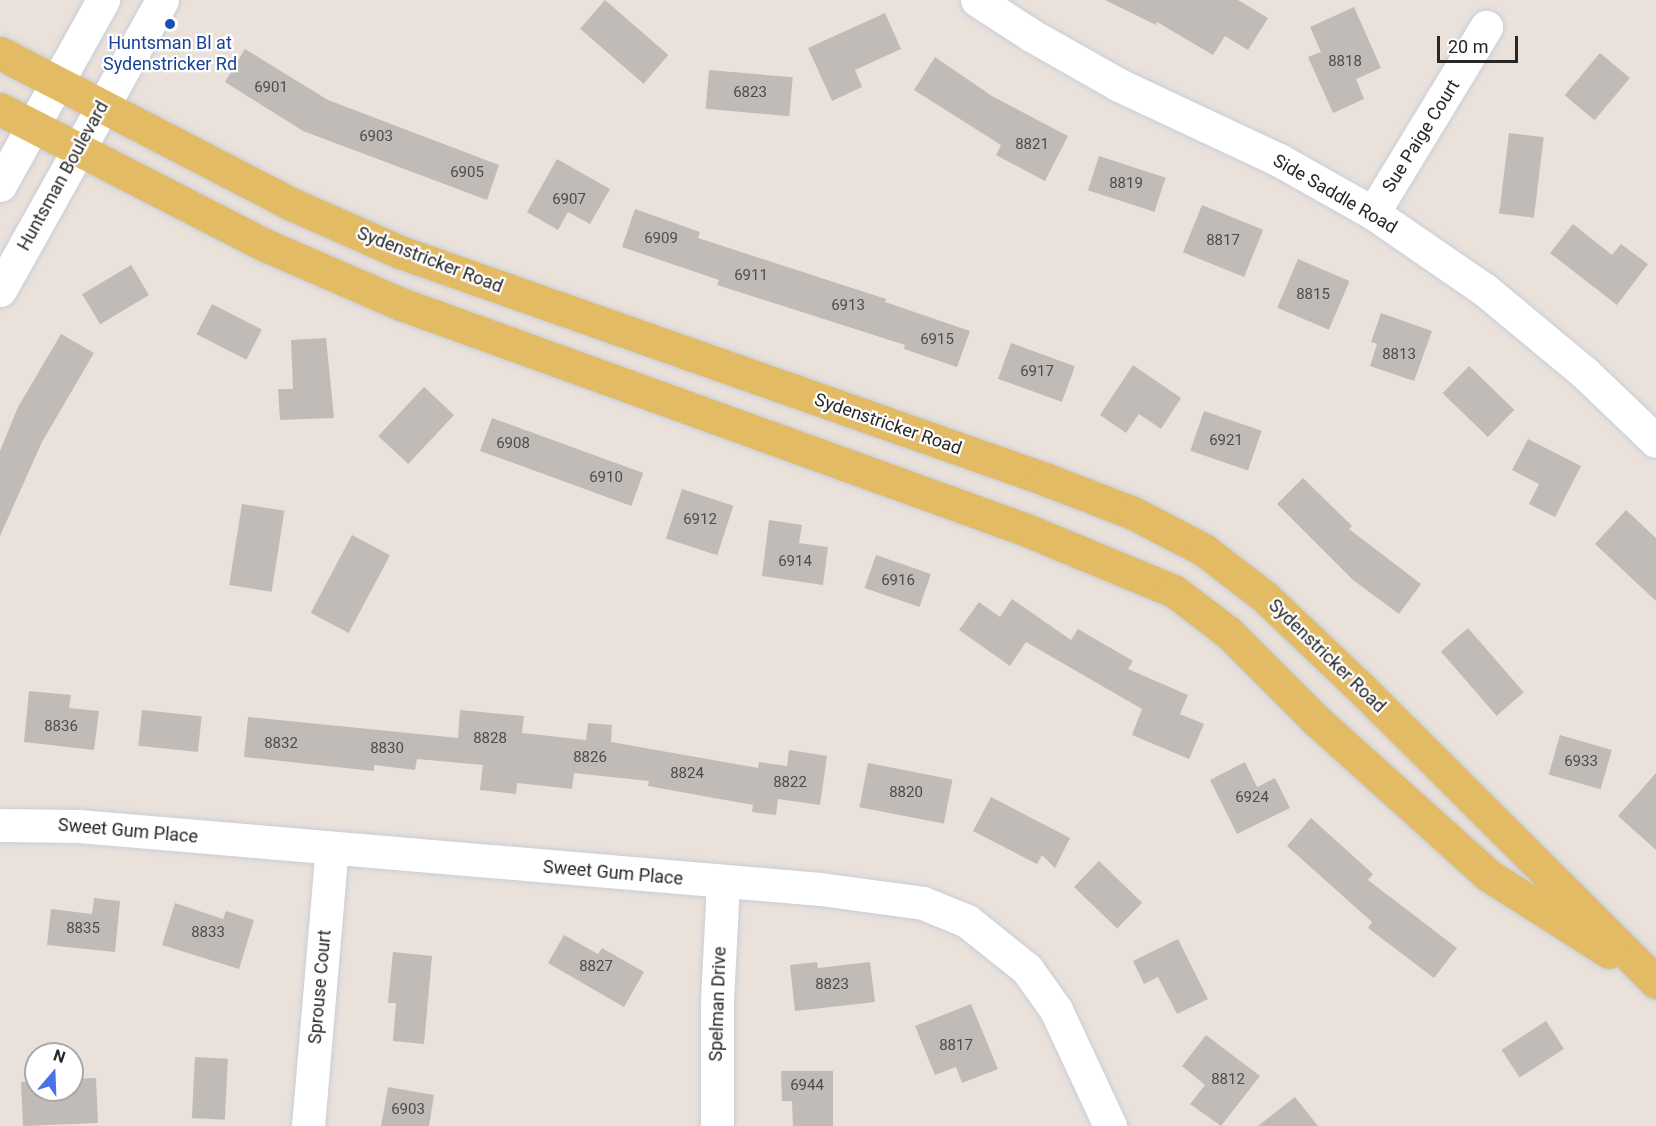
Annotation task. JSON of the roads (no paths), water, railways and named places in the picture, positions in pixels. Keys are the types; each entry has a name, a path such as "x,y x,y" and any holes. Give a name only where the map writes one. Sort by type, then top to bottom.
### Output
{"main road":[{"name":"Sydenstricker Road","path":"0,53 287,202 400,252 1045,479 1133,513 1204,550 1265,597 1351,678 1542,865 1655,981"},
{"name":"Sydenstricker Road","path":"0,109 267,246 401,304 1046,537 1174,591 1229,633 1316,720 1488,875 1655,981"}],"street":[{"path":"0,185 103,0"},
{"name":"Huntsman Boulevard","path":"0,290 162,0"},
{"name":"Side Saddle Road","path":"977,0 1030,35 1119,84 1279,160 1373,213 1485,290 1585,373 1656,441"},
{"name":"Sue Paige Court","path":"1373,213 1486,27"},
{"name":"Sweet Gum Place","path":"0,825 79,826 899,897 946,910 968,921 1014,956 1042,989 1110,1126"},
{"name":"Sprouse Court","path":"308,1126 332,848"},
{"name":"Spelman Drive","path":"717,1126 717,1000 723,882"}],"place":[{"name":"Huntsman Bl at Sydenstricker Rd","path":"170,24"}]}
